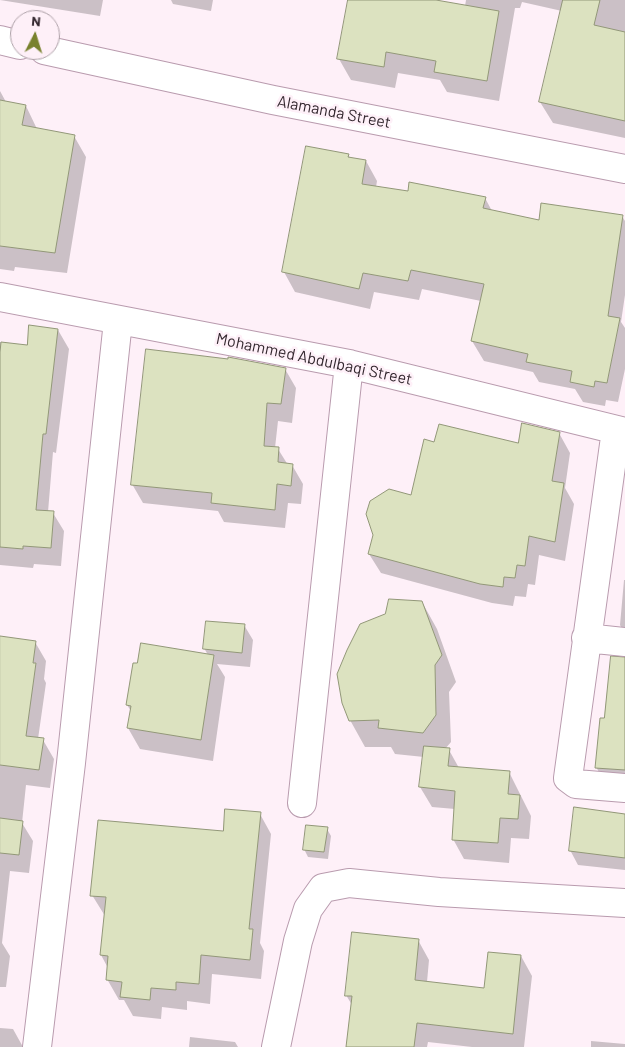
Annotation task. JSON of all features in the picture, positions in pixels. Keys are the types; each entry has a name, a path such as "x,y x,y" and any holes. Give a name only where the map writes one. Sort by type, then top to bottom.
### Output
{"street":[{"name":"Alamanda Street","path":"60,53 283,102 625,169"},
{"name":"Mohammed Abdulbaqi Street","path":"0,297 349,364 620,431"},
{"path":"37,1047 71,763 118,321"},
{"path":"302,803 349,364"},
{"path":"620,431 586,638 568,778 576,784 625,788"},
{"path":"586,638 625,642"},
{"path":"276,1047 298,941 308,909 323,888 349,883 439,892 625,903"}],"building":[{"path":"348,0 436,0 499,11 487,81 434,72 436,61 386,52 384,67 337,59"},
{"path":"563,0 600,0 594,25 625,32 625,121 539,102"},
{"path":"0,100 26,105 22,125 75,135 55,253 0,246"},
{"path":"306,146 349,154 348,157 366,160 362,184 408,191 409,182 486,197 483,208 539,220 541,203 623,215 608,316 620,318 607,383 595,381 594,387 570,382 572,371 526,362 528,354 471,341 484,284 411,270 408,281 363,273 359,289 282,272"},
{"path":"29,325 58,329 46,434 43,434 36,510 54,511 51,548 23,546 23,549 0,547 1,342 27,345"},
{"path":"146,349 228,359 228,357 286,368 281,404 267,403 264,446 279,447 278,462 293,464 291,486 277,484 275,510 211,503 212,493 131,485"},
{"path":"522,423 560,432 552,481 564,483 555,542 529,536 525,566 517,565 515,578 504,577 503,587 480,584 368,554 373,535 366,514 370,501 389,489 411,495 424,439 434,442 439,424 518,443"},
{"path":"389,599 422,601 442,655 435,665 436,715 423,733 378,728 379,720 349,721 342,703 337,674 347,650 360,624 385,614"},
{"path":"206,621 245,624 242,653 203,649"},
{"path":"0,636 36,641 33,663 36,663 26,736 44,738 39,770 0,765"},
{"path":"141,643 214,655 201,740 127,728 131,706 126,705 133,663 137,663"},
{"path":"611,656 625,657 625,770 595,768 600,718 604,718"},
{"path":"424,746 450,748 448,766 510,771 508,794 520,795 518,819 500,818 498,843 452,840 455,791 419,787"},
{"path":"574,807 625,814 625,858 569,851"},
{"path":"225,809 261,812 249,929 253,929 250,960 201,955 199,984 176,982 176,990 151,988 150,1000 120,997 122,982 106,980 108,956 100,955 106,897 90,896 98,820 223,831"},
{"path":"0,818 23,821 19,855 0,853"},
{"path":"306,825 328,827 324,852 303,850"},
{"path":"352,932 419,939 415,980 484,988 488,952 521,955 513,1034 417,1023 414,1047 346,1047 352,996 345,996"}]}
